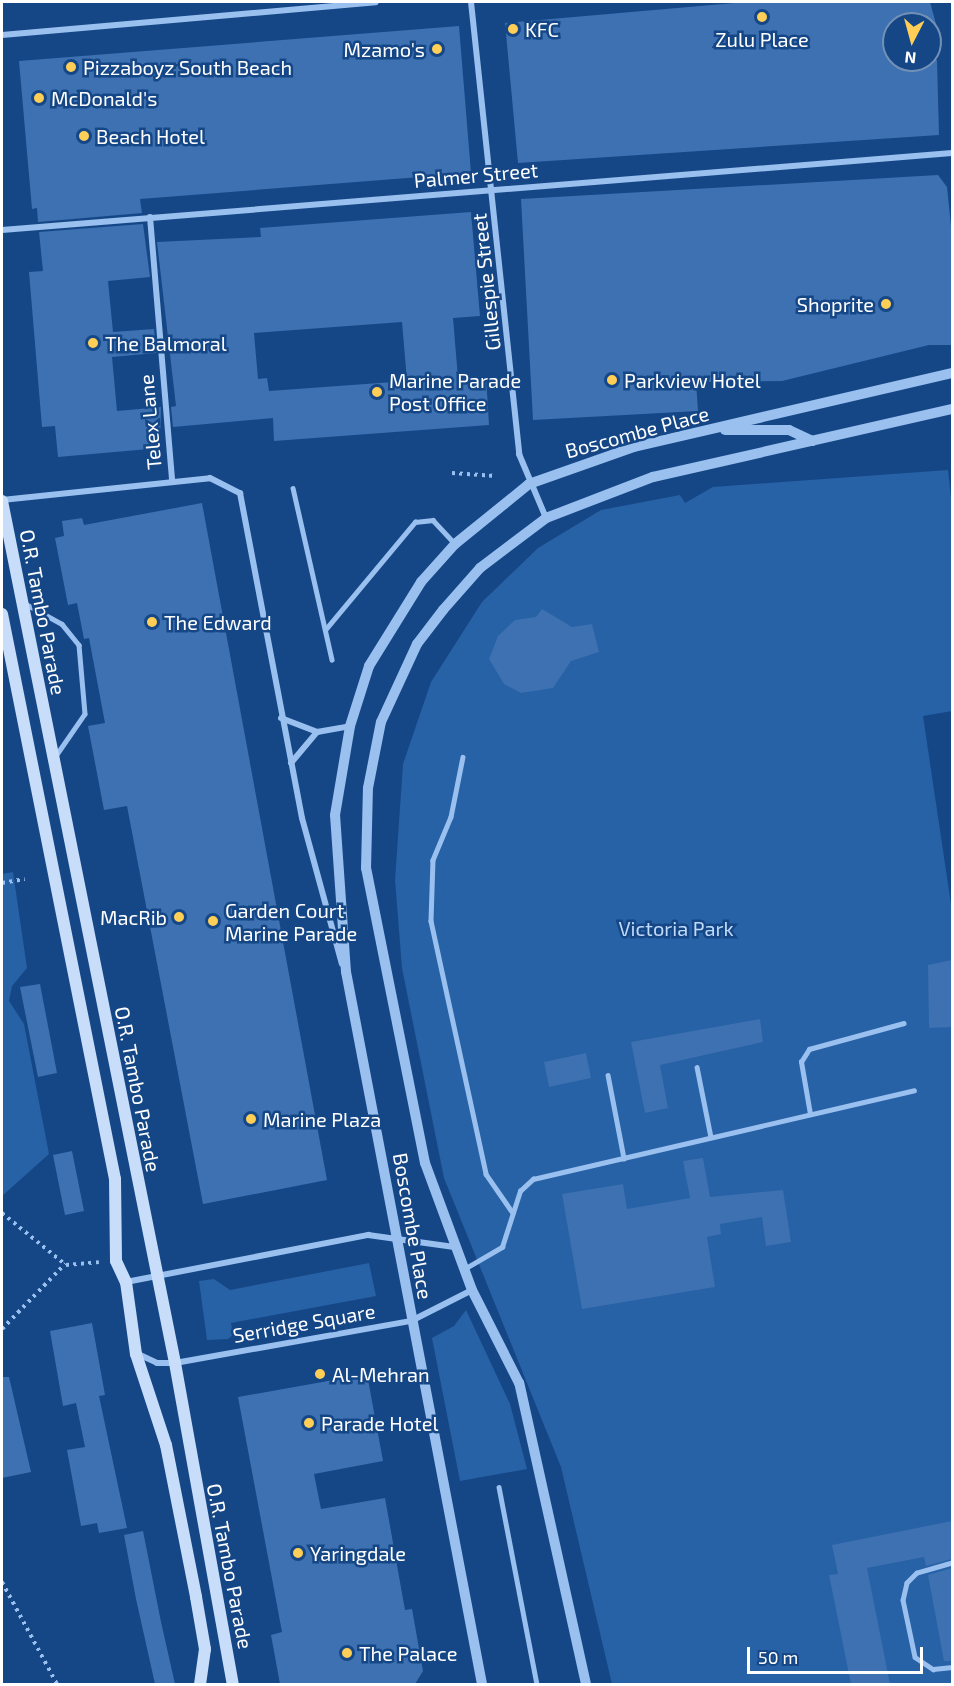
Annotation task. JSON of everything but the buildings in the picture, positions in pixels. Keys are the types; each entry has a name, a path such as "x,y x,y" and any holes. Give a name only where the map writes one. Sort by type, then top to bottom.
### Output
{"main road":[{"name":"O.R. Tambo Parade","path":"2,501 175,1363 233,1684"},
{"name":"O.R. Tambo Parade","path":"2,614 116,1179 116,1261 126,1282 136,1354 166,1445 196,1597 205,1649 200,1684"}],"street":[{"path":"2,35 376,2"},
{"name":"Gillespie Street","path":"471,2 494,190 519,454 529,484 546,518"},
{"name":"Palmer Street","path":"2,230 952,153"},
{"name":"Telex Lane","path":"150,217 171,481"},
{"name":"Boscombe Place","path":"482,1684 411,1321 399,1239 346,972 335,856 350,726 369,666 396,619 454,544 529,484 585,461 952,373"},
{"name":"Boscombe Place","path":"586,1684 525,1404 463,1269 425,1162 366,868 371,768 381,722 417,644 480,568 546,518 653,477 952,409"},
{"path":"716,429 789,430 813,441"},
{"path":"2,501 210,478 240,493 291,764 322,902 346,972"},
{"path":"281,718 316,732 350,726"},
{"path":"291,764 316,732"},
{"path":"126,1282 343,1239 399,1239 454,1247"},
{"name":"Serridge Square","path":"136,1354 157,1363 175,1363 411,1321 472,1290"}],"lane":[{"path":"292,488 332,660"},
{"path":"325,630 415,522 433,520 454,544"},
{"path":"22,601 62,624 79,645 85,714 73,740 53,760"},
{"path":"463,757 451,817 433,860 431,921 486,1174 513,1213"},
{"path":"810,1114 801,1062 809,1049 904,1023"},
{"path":"697,1068 711,1137"},
{"path":"608,1075 624,1158"},
{"path":"463,1269 502,1247 520,1191 533,1179 914,1090"},
{"path":"499,1487 537,1684"},
{"path":"952,1563 917,1574 907,1583 903,1600 915,1658 933,1669 952,1667"}],"path":[{"path":"452,473 496,476"},
{"path":"2,884 25,879"},
{"path":"2,1213 65,1264 116,1261"},
{"path":"2,1329 65,1264"},
{"path":"2,1582 57,1684"}],"green space":[{"name":"Victoria Park","path":"948,470 952,507 952,711 923,716 952,911 952,1684 612,1684 561,1467 444,1178 402,968 395,880 403,764 431,682 482,602 538,548 601,510 680,495 685,503 713,487"},
{"path":"13,872 27,968 12,986 9,1001 24,1024 49,1154 2,1196 2,874"},
{"path":"369,1263 376,1296 231,1323 233,1335 228,1339 207,1340 199,1281 214,1279 230,1290"},
{"path":"466,1310 510,1404 527,1469 460,1481 432,1338 454,1326"}],"place":[{"name":"Zulu Place","path":"762,17"},
{"name":"KFC","path":"513,29"},
{"name":"Mzamo's","path":"437,49"},
{"name":"Pizzaboyz South Beach","path":"71,67"},
{"name":"McDonald's","path":"39,98"},
{"name":"Beach Hotel","path":"84,136"},
{"name":"Shoprite","path":"886,304"},
{"name":"The Balmoral","path":"93,343"},
{"name":"Parkview Hotel","path":"612,380"},
{"name":"Marine Parade Post Office","path":"377,392"},
{"name":"The Edward","path":"152,622"},
{"name":"MacRib","path":"179,917"},
{"name":"Garden Court Marine Parade","path":"213,921"},
{"name":"Marine Plaza","path":"251,1119"},
{"name":"Al-Mehran","path":"320,1374"},
{"name":"Parade Hotel","path":"309,1423"},
{"name":"Yaringdale","path":"298,1553"},
{"name":"The Palace","path":"347,1653"}]}
